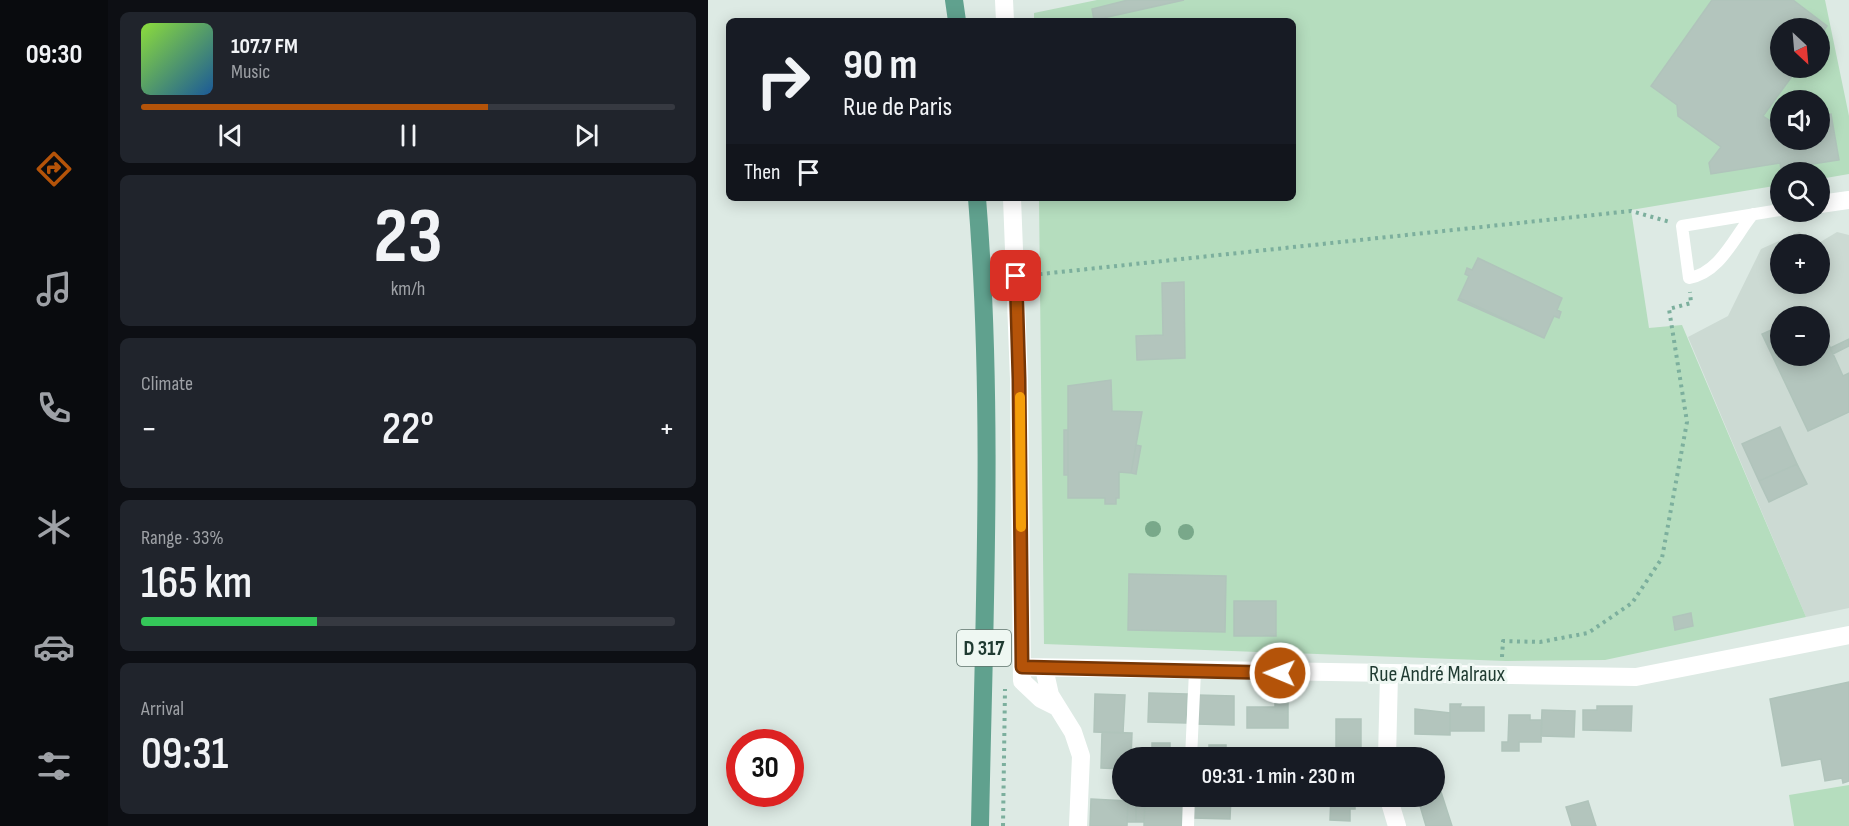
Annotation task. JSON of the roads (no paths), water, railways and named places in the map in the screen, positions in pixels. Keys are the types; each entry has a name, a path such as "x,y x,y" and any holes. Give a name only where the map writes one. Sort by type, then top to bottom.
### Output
{"main road":[{"path":"954,0 957,18"},
{"name":"D 317","path":"977,201 985,318 986,401 980,826"}],"street":[{"path":"1004,0 1005,18"},
{"path":"1830,203 1849,200"},
{"path":"1012,201 1019,379 1016,677 1041,699 1055,706"},
{"name":"Rue André Malraux","path":"1016,677 1044,668 1389,674 1502,673 1636,677 1849,635"},
{"path":"1044,668 1047,686 1055,706 1073,732 1081,756 1078,826"},
{"path":"1388,747 1389,674"},
{"path":"1391,807 1397,826"}],"lane":[{"path":"1753,214 1717,264 1698,276 1689,278 1683,226 1753,214 1770,211"},
{"path":"1192,747 1195,671"},
{"path":"1188,826 1189,807"}]}
